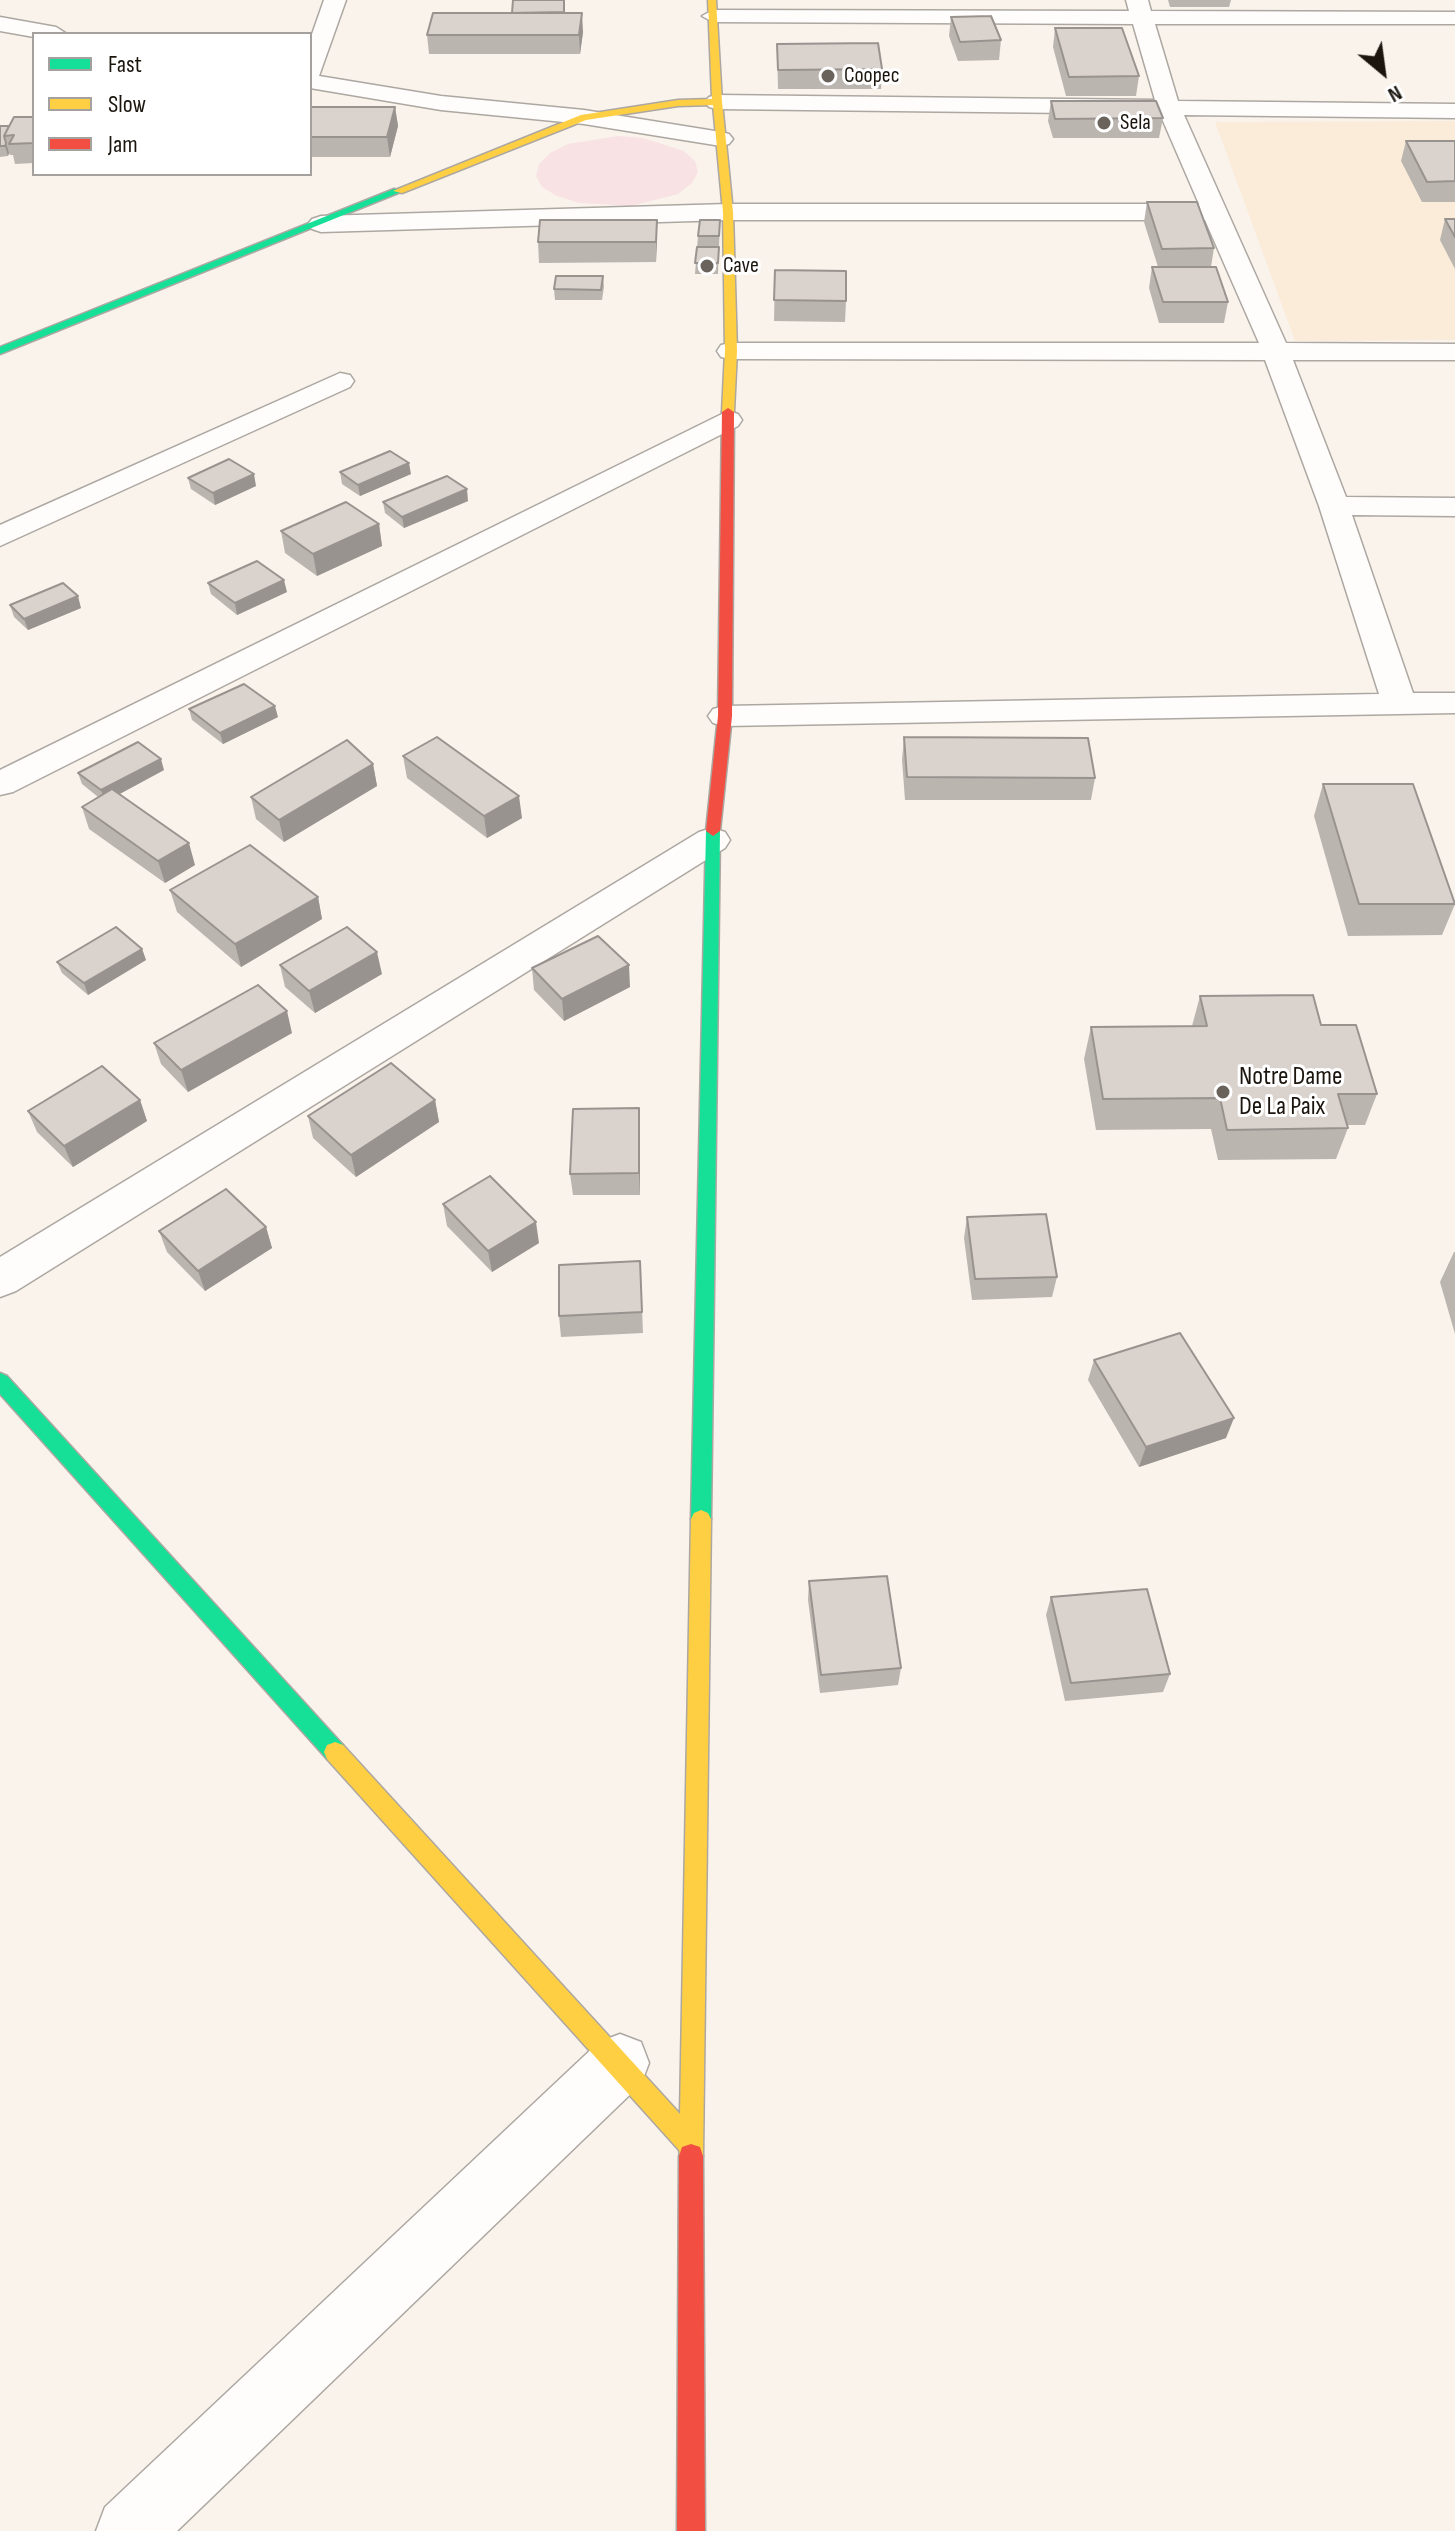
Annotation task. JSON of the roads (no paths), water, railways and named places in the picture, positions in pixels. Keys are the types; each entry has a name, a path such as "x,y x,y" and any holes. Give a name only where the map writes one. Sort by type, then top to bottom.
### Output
{"street":[{"path":"312,66 335,0"},
{"path":"691,2531 691,2145 712,840 725,716 731,351 728,212 712,8 1138,8 1455,18"},
{"path":"1138,8 1168,106 1276,351 1334,506 1399,702"},
{"path":"0,24 45,32"},
{"path":"312,81 441,103 584,117 721,139"},
{"path":"0,351 584,117 678,103 717,102 1455,111"},
{"path":"321,224 728,212 1215,212"},
{"path":"731,351 1455,352"},
{"path":"0,537 340,381"},
{"path":"0,784 728,420"},
{"path":"1334,506 1455,507"},
{"path":"725,716 1455,703"},
{"path":"0,1279 712,840"},
{"path":"0,1381 691,2145"},
{"path":"129,2531 620,2063"}],"place":[{"name":"Coopec","path":"828,76"},
{"name":"Sela","path":"1104,123"},
{"name":"Cave","path":"707,266"},
{"name":"Notre Dame De La Paix","path":"1223,1092"}]}
